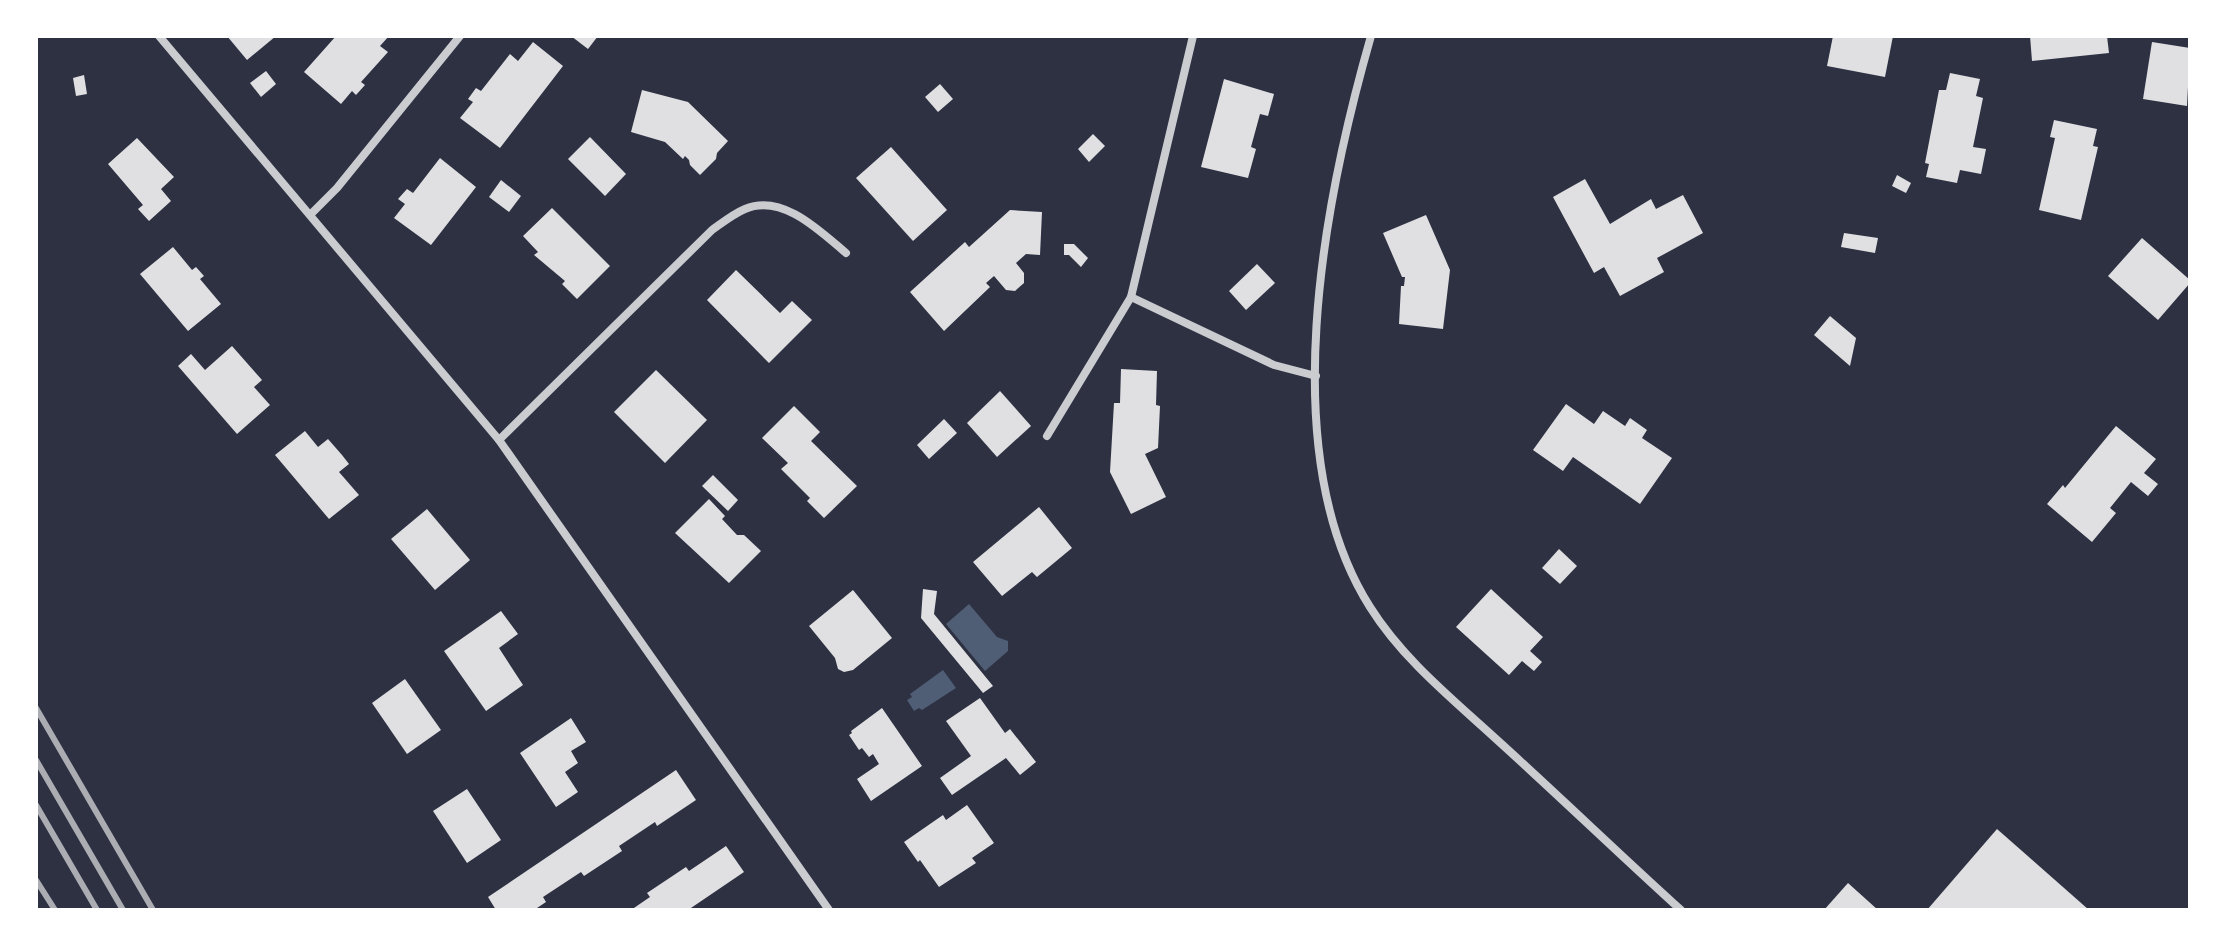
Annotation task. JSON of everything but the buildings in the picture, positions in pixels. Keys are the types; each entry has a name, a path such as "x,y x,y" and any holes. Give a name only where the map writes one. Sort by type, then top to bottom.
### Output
{"street":[{"path":"159,36 499,440 829,910"},
{"path":"311,214 337,188 460,36"},
{"path":"1047,436 1131,297 1193,36"},
{"path":"1371,36 1332,189 1322,261 1316,376 1324,491 1337,542 1371,608 1441,690 1681,910"},
{"path":"499,440 712,230 747,208 780,207 809,223 846,253"},
{"path":"1131,297 1274,365 1316,376"}],"water":[{"path":"969,604 997,637 1008,641 1008,651 985,671 946,624"},
{"path":"943,670 956,688 922,710 914,711 907,700 912,697 910,694"}],"railway":[{"path":"36,708 153,910"},
{"path":"36,760 123,910"},
{"path":"36,805 97,910"},
{"path":"36,880 55,910"}]}
